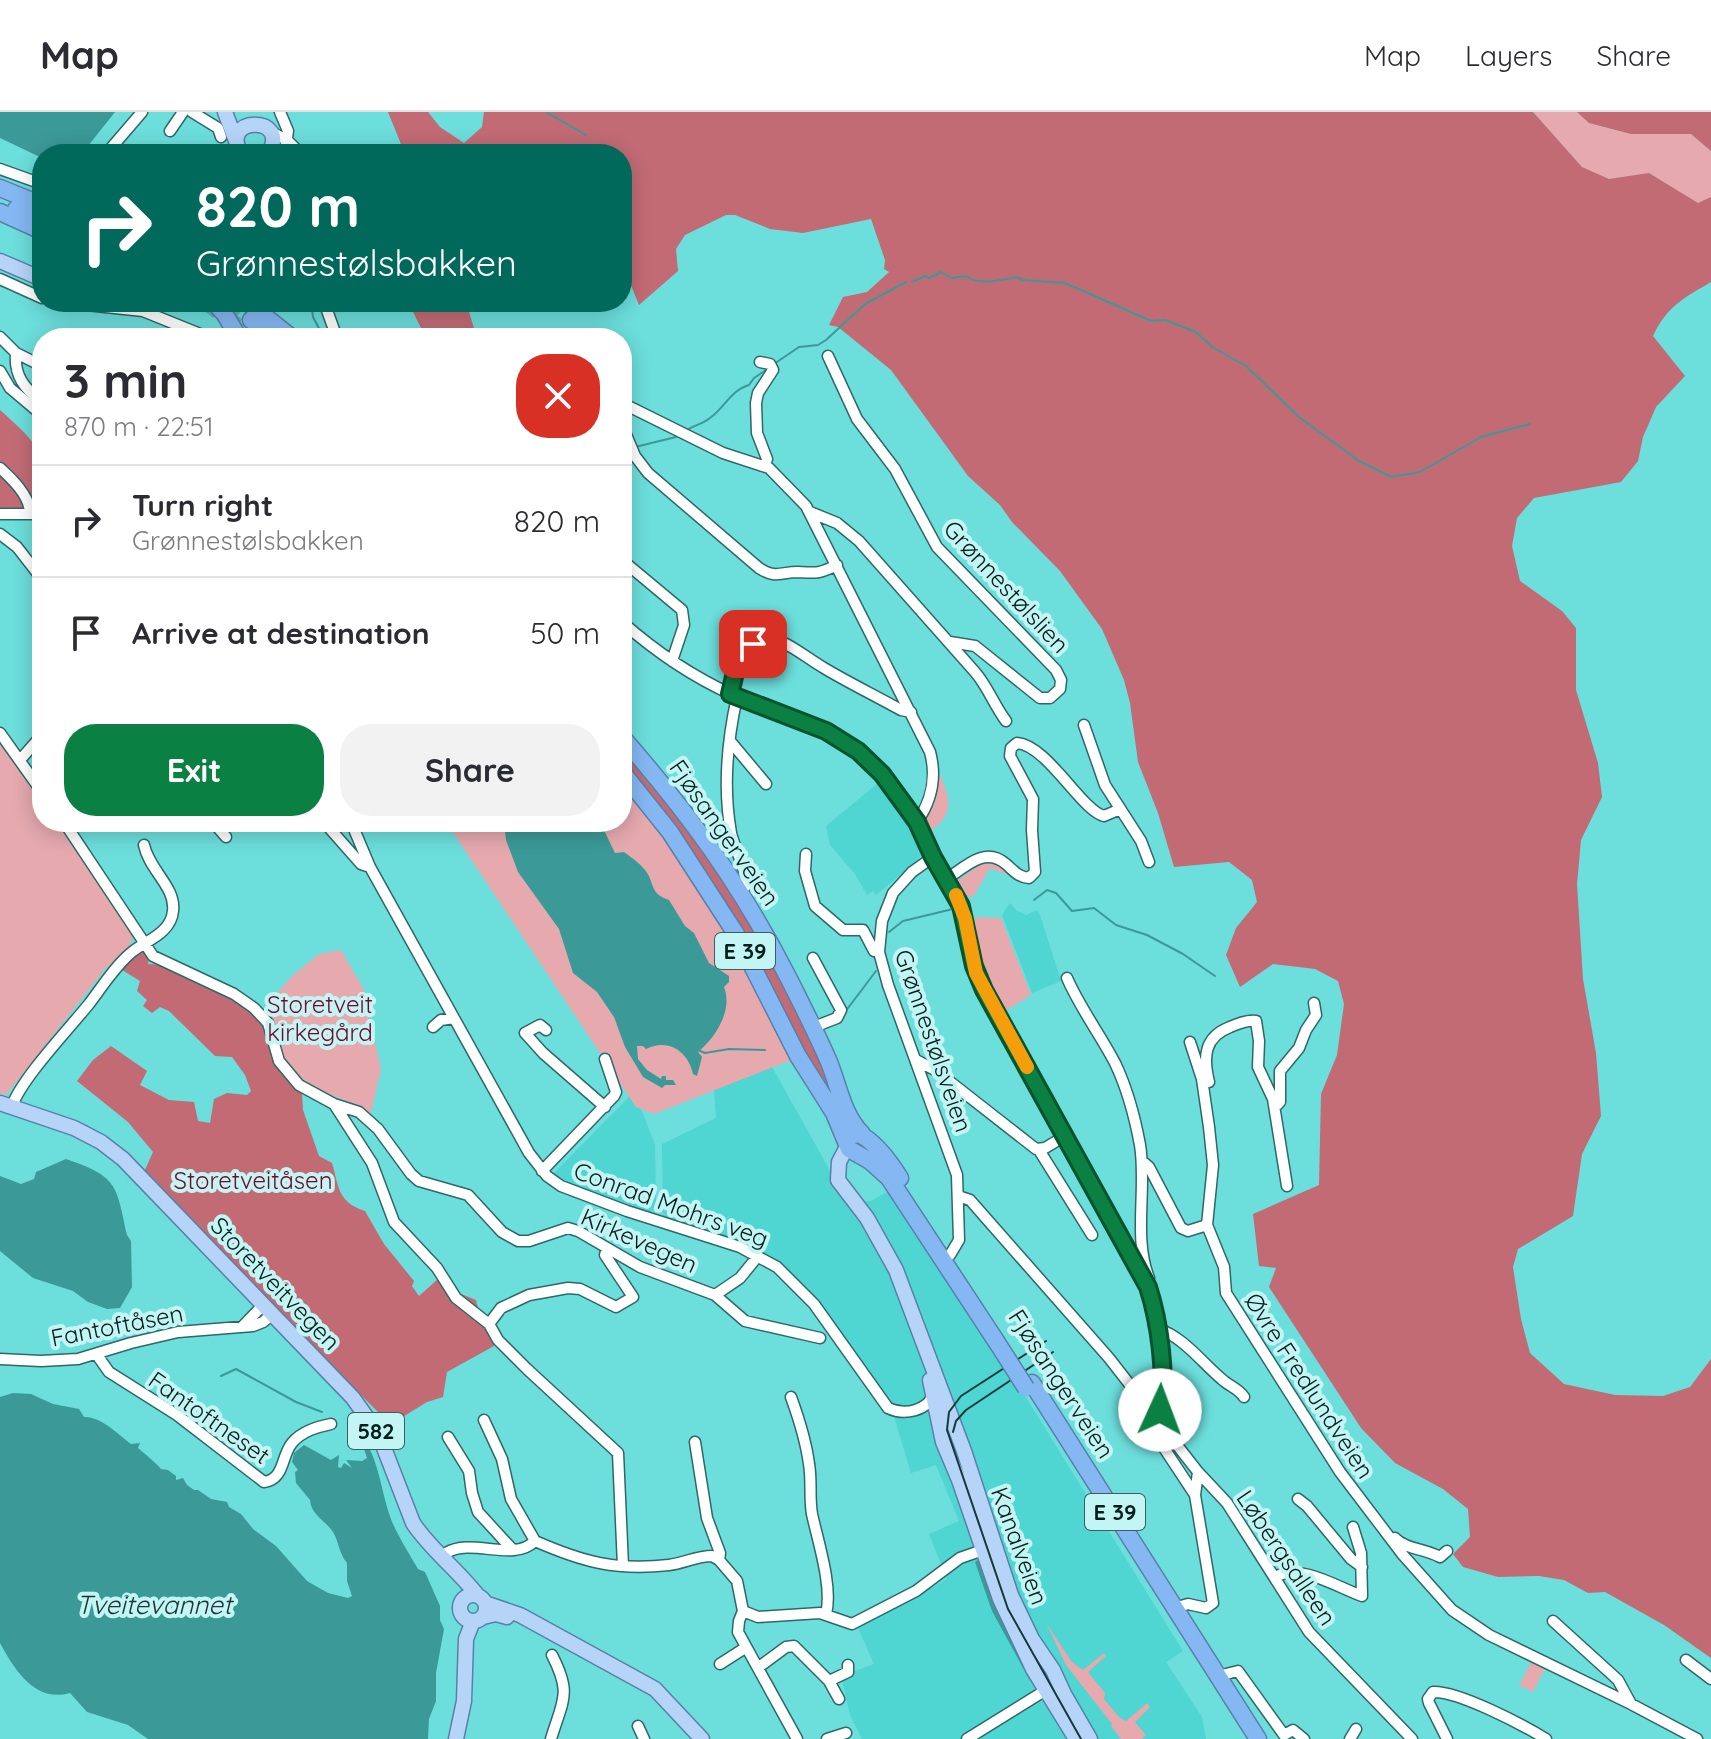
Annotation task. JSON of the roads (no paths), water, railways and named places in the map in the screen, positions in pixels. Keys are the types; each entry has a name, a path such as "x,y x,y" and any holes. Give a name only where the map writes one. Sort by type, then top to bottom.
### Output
{"highway":[{"path":"0,178 32,190"},
{"path":"0,188 32,201"},
{"path":"0,202 32,215"},
{"path":"0,212 32,226"},
{"path":"223,312 249,323"},
{"name":"Fjøsangerveien","path":"632,749 694,822 740,889 830,1065 857,1145 893,1168 1191,1640 1258,1739"},
{"name":"Fjøsangerveien","path":"632,784 670,832 736,934 798,1056 827,1101 857,1145 894,1184 999,1338"},
{"name":"Fjøsangerveien","path":"1191,1640 1252,1739"},
{"name":"E 39","path":"1191,1640 1222,1675 1265,1739"},
{"name":"E 39","path":"1191,1640 1202,1671 1245,1739"}],"main road":[{"path":"225,112 236,144"},
{"path":"239,112 269,131 273,144"},
{"path":"239,144 240,131 255,123"},
{"path":"0,261 32,275"},
{"name":"Storetveitvegen","path":"6,1104 74,1128 101,1142 123,1159 335,1378 368,1418 387,1453 413,1523 448,1559 473,1609"},
{"name":"Kanalveien","path":"857,1145 839,1162 837,1176 840,1185 867,1218 887,1251 908,1298 928,1359 938,1423 1010,1623 1076,1739"},
{"name":"Kanalveien","path":"934,1390 964,1451 1011,1595 1032,1639 1053,1670 1090,1739"},
{"path":"456,1739 464,1701 467,1631 473,1609 508,1617 655,1689 702,1739"}],"street":[{"path":"115,144 142,112"},
{"path":"170,131 183,112"},
{"path":"192,112 218,128 221,137"},
{"path":"280,112 288,128 288,144"},
{"path":"269,131 284,144"},
{"path":"0,169 32,180"},
{"path":"0,279 32,293"},
{"path":"145,312 185,328"},
{"path":"0,337 16,353 32,361"},
{"path":"16,353 18,377 32,394"},
{"name":"Grønnestølslien","path":"828,356 857,419 895,469 937,547 1056,670 1061,680 1060,687 1050,698 1040,698 975,646 950,642"},
{"path":"760,362 770,364 773,370 758,393 756,403 757,433 767,459 765,466"},
{"path":"0,371 10,388 32,407"},
{"path":"632,408 723,453 765,466 810,512 930,752 933,766 930,798 917,822"},
{"path":"632,449 648,473 759,568 775,575 794,572 811,575 837,565"},
{"path":"0,468 32,507"},
{"name":"Grønnestølslien","path":"810,512 830,519 852,534 987,686 993,704 1006,721"},
{"path":"0,514 32,513"},
{"path":"0,534 17,547 32,566"},
{"path":"632,568 682,610 684,625 672,661"},
{"path":"632,630 672,661 734,696 806,722 849,745 882,774 917,822 965,918 980,982 1148,1287 1158,1329 1161,1402 1156,1416"},
{"path":"740,889 746,886 747,878 736,854 727,808 733,673 745,652 757,641 771,639 782,642 901,710 911,712"},
{"path":"1084,725 1100,774 1118,810 1141,841 1149,862"},
{"path":"0,733 32,777"},
{"path":"730,741 766,784"},
{"path":"947,879 973,860 985,856 1001,860 1026,878 1035,872 1033,799 1010,756 1011,748 1017,743 1029,747 1073,786 1096,814 1104,816 1118,810"},
{"path":"20,760 32,746"},
{"name":"Kirkevegen","path":"71,832 153,956 234,994 254,1008 268,1023 279,1061 299,1085 334,1104 359,1112 378,1129 419,1181 468,1195 508,1237 529,1241 568,1228 588,1236 640,1267 715,1295 745,1321 820,1338"},
{"path":"222,832 226,837"},
{"name":"Conrad Mohrs veg","path":"333,832 361,864 370,867"},
{"name":"Conrad Mohrs veg","path":"355,832 370,867 529,1153 542,1171 561,1186 740,1247 758,1256 784,1273 807,1296 884,1404 894,1411 927,1415 938,1423"},
{"path":"6,1104 132,952 165,928 173,914 165,883 152,868 144,845"},
{"name":"Grønnestølsveien","path":"806,854 805,871 815,906 843,930 863,930 874,951"},
{"name":"Grønnestølsveien","path":"933,857 912,872 888,903 879,933 879,952 883,971 953,1160 959,1240 950,1255"},
{"path":"813,958 841,1010 837,1018 819,1025"},
{"path":"1067,978 1119,1073 1135,1124 1142,1161 1143,1255 1150,1281 1148,1287"},
{"path":"1275,1107 1280,1102 1280,1071 1299,1048 1316,1015 1314,1003"},
{"path":"433,1027 441,1020 454,1018"},
{"path":"1206,1096 1210,1089 1205,1060 1210,1041 1221,1031 1254,1020 1259,1026 1258,1067 1275,1107 1287,1186"},
{"path":"546,1030 540,1025 525,1033 543,1053 605,1107 616,1092 605,1059"},
{"path":"1142,1161 1154,1175 1181,1228 1188,1231 1207,1225 1213,1165 1206,1096 1190,1042"},
{"path":"916,1060 935,1070 1039,1150 1092,1235"},
{"path":"334,1104 372,1163 394,1222 437,1268 456,1298 489,1324 498,1340 618,1453 623,1566"},
{"name":"Conrad Mohrs veg","path":"542,1171 605,1107"},
{"path":"1039,1150 1065,1136"},
{"name":"Løbergsalleen","path":"958,1196 970,1200 1109,1358 1198,1472 1234,1512 1309,1632 1412,1739"},
{"name":"Øvre Fredlundveien","path":"1207,1225 1224,1267 1228,1298 1335,1464 1421,1577 1458,1615 1489,1635 1697,1739"},
{"path":"489,1324 501,1308 518,1299 568,1288 580,1289 611,1306 623,1305 633,1297 605,1255 607,1248"},
{"name":"Kirkevegen","path":"715,1295 740,1278 758,1256"},
{"name":"Fantoftåsen","path":"0,1359 52,1361 97,1355 163,1335 263,1322 268,1309"},
{"path":"1158,1329 1173,1337 1225,1382 1240,1390 1244,1397"},
{"name":"Fantoftneset","path":"97,1355 109,1372 177,1415 264,1482 279,1473 287,1451 297,1438 309,1430 331,1424"},
{"path":"913,1411 924,1408 934,1390"},
{"path":"791,1397 801,1424 809,1465 809,1493 825,1578 826,1614"},
{"path":"484,1420 502,1459 511,1499 535,1541 587,1562 623,1566 666,1565 715,1558 720,1553 707,1518 695,1442"},
{"path":"448,1437 469,1471 478,1512 512,1549"},
{"name":"Løbergsalleen","path":"1164,1448 1195,1495"},
{"path":"1181,1606 1188,1604 1206,1608 1213,1603 1195,1495 1198,1472"},
{"path":"1298,1499 1351,1559 1362,1567"},
{"path":"1275,1577 1287,1572 1307,1575 1362,1596 1362,1567 1353,1527"},
{"path":"1386,1533 1400,1544 1425,1549 1440,1557 1447,1551"},
{"path":"448,1559 466,1547 525,1549 535,1541"},
{"path":"715,1558 737,1581 743,1611 758,1617 826,1614 846,1623 859,1621 916,1591 960,1558 983,1550"},
{"path":"743,1611 738,1632 797,1739"},
{"path":"1553,1621 1618,1680 1631,1704"},
{"path":"759,1667 792,1646 829,1681 839,1699"},
{"path":"720,1664 745,1648"},
{"path":"551,1739 565,1690 563,1677 552,1655"},
{"path":"1686,1660 1711,1679"},
{"path":"829,1681 845,1674 849,1670 848,1665"},
{"path":"1222,1675 1235,1670 1242,1674 1284,1735 1293,1730 1304,1739"},
{"path":"967,1739 1046,1690"},
{"path":"1447,1739 1429,1703 1433,1692 1442,1692 1488,1710 1546,1739"},
{"path":"638,1726 644,1739"},
{"path":"1350,1739 1356,1729"},
{"path":"827,1739 846,1733"}],"water":[{"path":"0,112 115,112 90,144 32,144 32,153 0,138"},
{"path":"505,832 605,832 615,853 624,852 644,869 655,891 669,900 685,926 694,933 709,963 729,976 729,982 724,987 724,1014 717,1031 698,1052 702,1057 697,1076 682,1053 662,1045 646,1049 637,1046 638,1059 647,1070 661,1079 666,1076 666,1080 673,1080 676,1085 662,1088 643,1077 625,1047 614,1017 597,992 573,973 559,929 518,872"},
{"path":"66,1159 96,1171 117,1193 131,1241 132,1287 120,1308 107,1309 88,1302 73,1291 33,1278 0,1251 0,1176 21,1184 34,1179 36,1172"},
{"name":"Tveitevannet","path":"13,1393 31,1394 53,1404 79,1409 84,1417 102,1422 131,1444 140,1443 138,1448 161,1469 176,1476 176,1480 183,1478 194,1490 211,1499 227,1502 253,1529 276,1546 307,1581 328,1593 348,1598 352,1596 347,1581 347,1563 333,1532 316,1514 310,1500 296,1483 295,1472 298,1470 292,1462 294,1453 304,1445 331,1460 339,1455 338,1467 341,1468 344,1463 352,1468 346,1460 362,1461 367,1458 360,1437 349,1422 367,1444 393,1524 418,1569 425,1572 440,1606 444,1629 436,1673 436,1701 429,1719 428,1739 148,1739 128,1725 87,1712 70,1693 47,1693 28,1682 12,1664 0,1643 0,1397"},
{"path":"978,1560 1002,1621 1032,1677 1029,1679 992,1611 975,1562"}],"waterway":[{"path":"546,112 586,135"},
{"path":"912,282 941,272 951,278 966,276 984,282 1017,277 1065,283 1151,321 1165,320 1196,332 1212,347 1246,366 1299,417 1359,461 1391,477 1420,472 1481,437 1530,424"},
{"path":"774,364 799,347 818,345 865,304 906,282"},
{"path":"312,312 319,328"},
{"path":"687,430 710,418 737,391 769,368"},
{"path":"635,447 676,437"},
{"path":"1034,900 1047,890 1056,893 1072,911 1094,908 1116,925 1147,935 1215,976"},
{"path":"889,932 903,921 953,909"},
{"path":"845,1012 876,971"},
{"path":"700,1051 765,1050"},
{"path":"221,1376 236,1369 296,1402 322,1412"}],"tunnel":[{"path":"219,312 241,328"},
{"path":"241,312 251,320"}],"tram line":[{"path":"1046,1341 961,1396 949,1412 947,1430 1008,1609 1081,1739"},
{"path":"953,1432 956,1421 966,1410 1053,1352"}],"park label":[{"name":"Storetveit kirkegård","path":"320,1019"},
{"name":"Storetveitåsen","path":"253,1181"}]}
